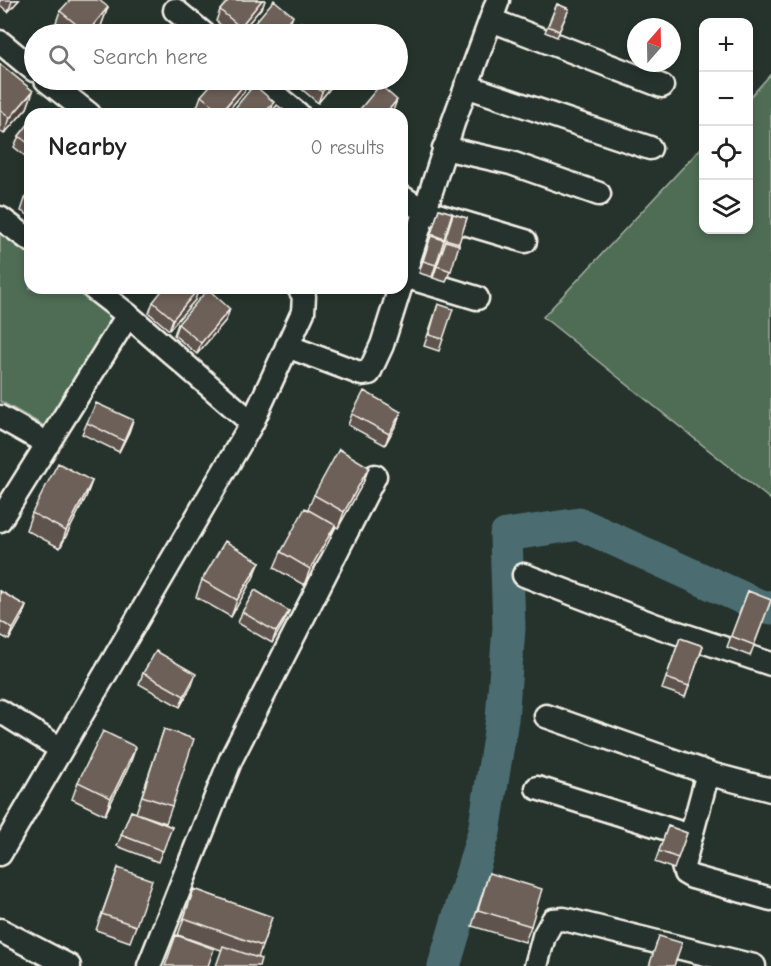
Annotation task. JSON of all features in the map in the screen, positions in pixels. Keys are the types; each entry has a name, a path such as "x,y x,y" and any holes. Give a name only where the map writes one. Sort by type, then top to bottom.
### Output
{"street":[{"path":"175,10 192,24"},
{"path":"408,263 444,148 494,10 662,86"},
{"path":"0,42 24,62"},
{"path":"466,86 650,148"},
{"path":"59,90 81,108"},
{"path":"269,90 291,108"},
{"path":"444,148 511,163 599,194"},
{"path":"408,201 424,211 525,241"},
{"path":"0,218 24,236"},
{"path":"408,283 477,298"},
{"path":"101,294 252,423"},
{"path":"0,853 252,423 303,312 305,294"},
{"path":"287,346 362,374 369,373 382,345 398,294"},
{"path":"0,520 128,315"},
{"path":"0,417 48,444"},
{"path":"149,966 231,759 375,476"},
{"path":"524,575 657,626 771,664"},
{"path":"0,711 61,749"},
{"path":"546,716 714,775 771,790"},
{"path":"714,775 706,780 703,787 683,866 685,873 705,882 771,899"},
{"path":"537,788 690,836"},
{"path":"536,966 544,936 553,920 564,919 754,966"},
{"path":"0,930 69,966"}],"green space":[{"path":"771,74 771,500 543,317 699,150 699,234 753,234 753,94"},
{"path":"0,231 24,249 24,294 84,294 114,316 48,428 0,401"}],"building":[{"path":"70,0 99,0 108,7 94,24 76,24 60,11"},
{"path":"229,0 262,0 242,24 236,24 220,10"},
{"path":"274,0 293,16 286,24 254,24"},
{"path":"557,4 569,9 559,31 548,26"},
{"path":"0,64 24,84 24,90 33,91 10,118 0,109"},
{"path":"206,90 240,90 224,108 216,108 201,96"},
{"path":"250,90 260,90 274,102 269,108 235,108"},
{"path":"376,90 386,90 397,100 390,108 361,108"},
{"path":"24,130 24,140 19,136"},
{"path":"439,209 452,213 444,239 431,234"},
{"path":"453,214 467,218 459,243 445,239"},
{"path":"431,236 444,240 436,265 423,261"},
{"path":"446,241 459,245 451,271 437,266"},
{"path":"159,294 194,294 173,319 153,302"},
{"path":"204,294 214,294 230,309 201,343 178,324"},
{"path":"438,304 453,309 443,339 429,335"},
{"path":"364,391 401,412 389,434 352,414"},
{"path":"96,403 133,420 124,441 87,423"},
{"path":"339,449 369,467 344,512 314,495"},
{"path":"58,463 92,481 66,531 32,513"},
{"path":"305,508 335,525 310,569 281,552"},
{"path":"225,541 260,562 237,600 202,580"},
{"path":"255,590 289,611 276,632 242,612"},
{"path":"0,591 26,606 13,629 0,621"},
{"path":"748,591 771,600 754,645 731,636"},
{"path":"680,638 703,646 689,686 666,678"},
{"path":"156,651 196,674 184,696 143,673"},
{"path":"164,729 194,739 172,806 142,796"},
{"path":"103,731 136,747 111,798 78,782"},
{"path":"131,811 172,827 163,851 121,835"},
{"path":"668,826 687,833 678,858 659,851"},
{"path":"118,868 152,880 136,926 102,914"},
{"path":"489,873 542,889 531,926 478,910"},
{"path":"194,889 272,917 262,946 184,918"},
{"path":"176,935 214,949 208,966 165,966"},
{"path":"659,936 682,943 674,966 649,966"},
{"path":"223,946 261,959 259,966 216,966"}],"waterway":[{"path":"444,966 484,832 502,719 509,628 506,535 580,524 758,605 771,608"}]}
